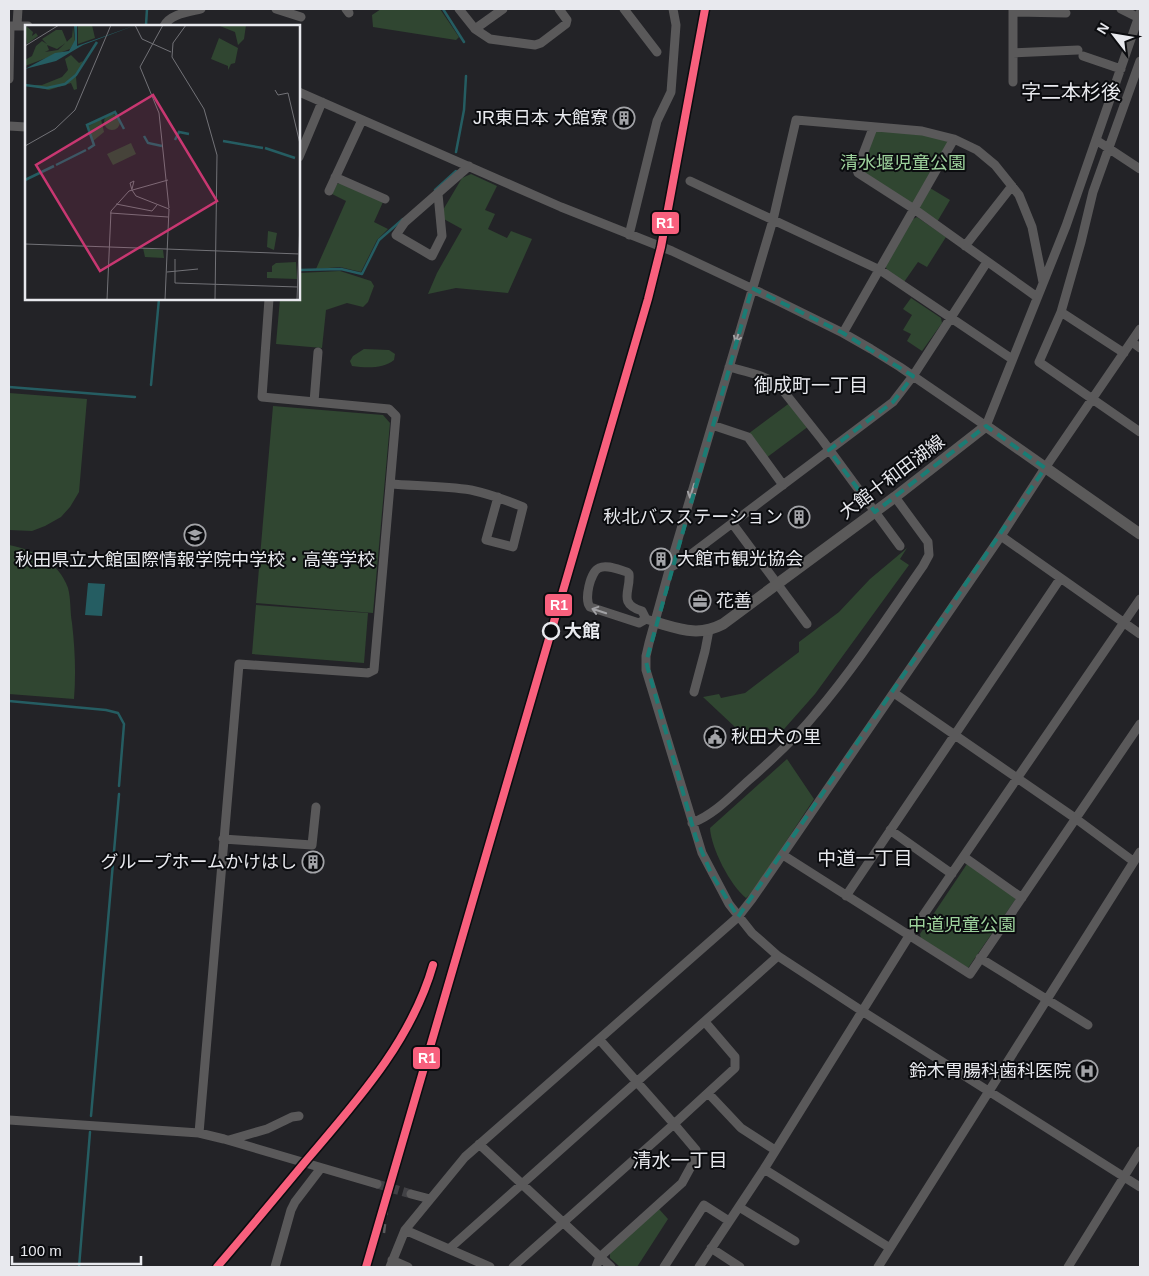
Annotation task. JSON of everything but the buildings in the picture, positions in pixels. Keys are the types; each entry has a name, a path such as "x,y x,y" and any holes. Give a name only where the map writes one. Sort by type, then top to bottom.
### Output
{"main road":[{"path":"986,426 1140,534"},
{"name":"大館十和田湖線","path":"650,621 689,631 708,630 731,620 986,426"}],"street":[{"path":"9,79 12,26 18,9"},
{"path":"165,25 167,21 182,14 201,9"},
{"path":"276,9 301,17"},
{"path":"459,9 475,29 490,39 536,45 566,24 567,20 559,9"},
{"path":"475,29 503,9"},
{"path":"624,9 657,52"},
{"path":"629,235 657,121 671,92 676,26 673,9"},
{"path":"300,92 561,207 672,251 752,288 843,333 912,376 986,426 1066,226 1140,15 1121,9"},
{"path":"1013,82 1013,10 1066,13"},
{"path":"12,26 25,26"},
{"path":"1013,52 1080,53 1121,69"},
{"path":"1140,61 1093,192 1061,312 1039,362 1140,432"},
{"path":"300,155 322,102"},
{"path":"329,191 362,120"},
{"path":"1044,282 1032,227 1019,195 996,165 977,150 954,139 922,131 796,120 773,220 671,567 650,621 646,670 702,853 711,873 738,917 752,933 778,956 862,1012 1140,1187"},
{"path":"9,126 25,127"},
{"path":"873,128 857,170 858,173 914,209 1037,297"},
{"path":"843,333 954,139"},
{"path":"1096,140 1140,169"},
{"path":"438,194 442,236 432,256 396,236 405,222 469,166"},
{"path":"336,177 385,199"},
{"path":"690,181 880,270 1012,359"},
{"path":"965,246 1012,186"},
{"path":"671,567 682,561 893,402 951,319 987,262"},
{"path":"199,1133 239,664 368,673 374,670 396,416 389,409 262,397 269,300"},
{"path":"1061,312 1124,353"},
{"path":"408,1267 391,1264 405,1230 465,1157 738,917 783,855 1002,536 1045,468 1140,329"},
{"path":"1132,342 1140,348"},
{"path":"314,402 318,352"},
{"path":"729,367 766,378 776,383 790,398 900,546"},
{"path":"712,425 748,437 783,485"},
{"path":"390,484 470,490 498,498 523,507 513,547 486,540 498,498"},
{"path":"692,823 704,818 717,809 782,751 800,732 836,688 924,566 929,555 928,542 895,497"},
{"path":"732,523 806,624"},
{"path":"1002,536 1140,634"},
{"path":"606,566 627,572 629,574 626,591 628,602 634,608 642,611 650,621 639,623 590,607 587,604 586,598 597,569 606,566"},
{"path":"846,896 1060,579"},
{"path":"700,1267 764,1169 909,936 1140,598"},
{"path":"694,692 705,651 708,630"},
{"path":"894,693 1075,818 1133,861"},
{"path":"783,855 970,974 1140,724"},
{"path":"223,839 312,844 316,807"},
{"path":"890,830 952,874"},
{"path":"878,1267 1140,852"},
{"path":"964,857 1022,898"},
{"path":"449,1249 778,956"},
{"path":"980,958 1088,1024"},
{"path":"513,1267 734,1068 735,1056 705,1022"},
{"path":"596,1267 600,1257 682,1183 694,1161 696,1150 637,1080 599,1039"},
{"path":"708,1093 741,1128 775,1150"},
{"path":"228,1140 267,1129 292,1117 299,1116"},
{"path":"9,1120 199,1133 377,1184"},
{"path":"479,1144 611,1267"},
{"path":"1068,1267 1140,1151"},
{"path":"275,1267 291,1210 321,1168"},
{"path":"764,1169 890,1248"},
{"path":"411,1194 430,1199"},
{"path":"664,1267 704,1205 729,1221"},
{"path":"739,1207 795,1241"},
{"path":"405,1230 490,1267"},
{"path":"711,1248 740,1267"}],"highlighted area":[{"path":"752,288 843,333 913,376 893,402 829,450 875,512 986,426 1045,468 738,917 711,873 696,838 646,662"}],"green space":[{"path":"381,9 440,9 459,37 456,40 373,27 372,15"},
{"name":"清水堰児童公園","path":"876,130 917,133 950,142 914,206 860,173"},
{"path":"471,174 497,186 485,210 495,214 488,229 507,238 511,231 532,239 508,293 456,288 428,294 437,273 462,229 442,218 443,210 462,178"},
{"path":"340,183 383,202 374,222 388,229 377,240 361,272 340,267 316,269 346,201 332,194 337,184"},
{"path":"930,188 950,200 937,222 920,211 920,206"},
{"path":"917,217 946,237 927,267 918,262 904,282 888,271 885,266 913,219"},
{"path":"340,271 371,281 374,286 368,302 363,307 347,303 326,310 322,348 276,344 280,300 300,300 300,273"},
{"path":"911,298 941,318 942,323 922,351 907,341 911,334 903,330 912,315 903,309"},
{"path":"364,349 389,350 395,354 394,360 380,366 352,366 350,361 353,356"},
{"path":"9,393 87,399 79,492 61,517 32,531 9,530"},
{"path":"791,402 809,426 766,458 748,434"},
{"path":"273,406 383,415 390,423 373,613 256,603"},
{"path":"9,545 28,550 52,564 64,579 68,588 74,652 74,699 9,694"},
{"path":"907,548 900,559 909,565 815,694 777,737 767,727 751,742 703,697 719,694 721,698 745,693 799,652 799,642 839,612 870,579"},
{"path":"256,605 368,613 364,663 252,654"},
{"path":"787,759 814,799 752,893 746,898 722,866 714,846 710,828"},
{"name":"中道児童公園","path":"967,864 1015,896 1015,900 968,968 921,939 920,934"},
{"path":"659,1209 668,1219 637,1267 620,1267 610,1258 610,1252"}],"water":[{"path":"88,583 105,584 102,616 85,615"}],"waterway":[{"path":"146,25 147,9"},
{"path":"443,9 464,42"},
{"path":"456,152 464,110 466,76"},
{"path":"435,190 456,171"},
{"path":"300,270 341,269 362,274 379,240 403,219"},
{"path":"151,385 159,300"},
{"path":"9,387 135,397"},
{"path":"9,701 106,710 118,713 124,724 119,786"},
{"path":"91,1116 119,794"},
{"path":"79,1267 90,1132"}],"tunnel":[{"path":"377,1184 411,1194"}],"railway":[{"path":"384,1233 389,1192"}],"transit line":[{"name":"R1","path":"366,1267 648,299 661,247 705,9"},
{"name":"R1","path":"217,1267 380,1070 411,1020 433,965"}],"place":[{"name":"JR東日本 大館寮","path":"624,118"},
{"name":"秋北バスステーション","path":"799,517"},
{"name":"秋田県立大館国際情報学院中学校・高等学校","path":"195,535"},
{"name":"大館市観光協会","path":"661,559"},
{"name":"花善","path":"700,601"},
{"name":"大館","path":"551,631"},
{"name":"秋田犬の里","path":"715,737"},
{"name":"グループホームかけはし","path":"313,862"},
{"name":"鈴木胃腸科歯科医院","path":"1087,1071"}],"district":[{"name":"字二本杉後","path":"1071,92"},
{"name":"御成町一丁目","path":"811,385"},
{"name":"中道一丁目","path":"865,858"},
{"name":"清水一丁目","path":"680,1160"}]}
